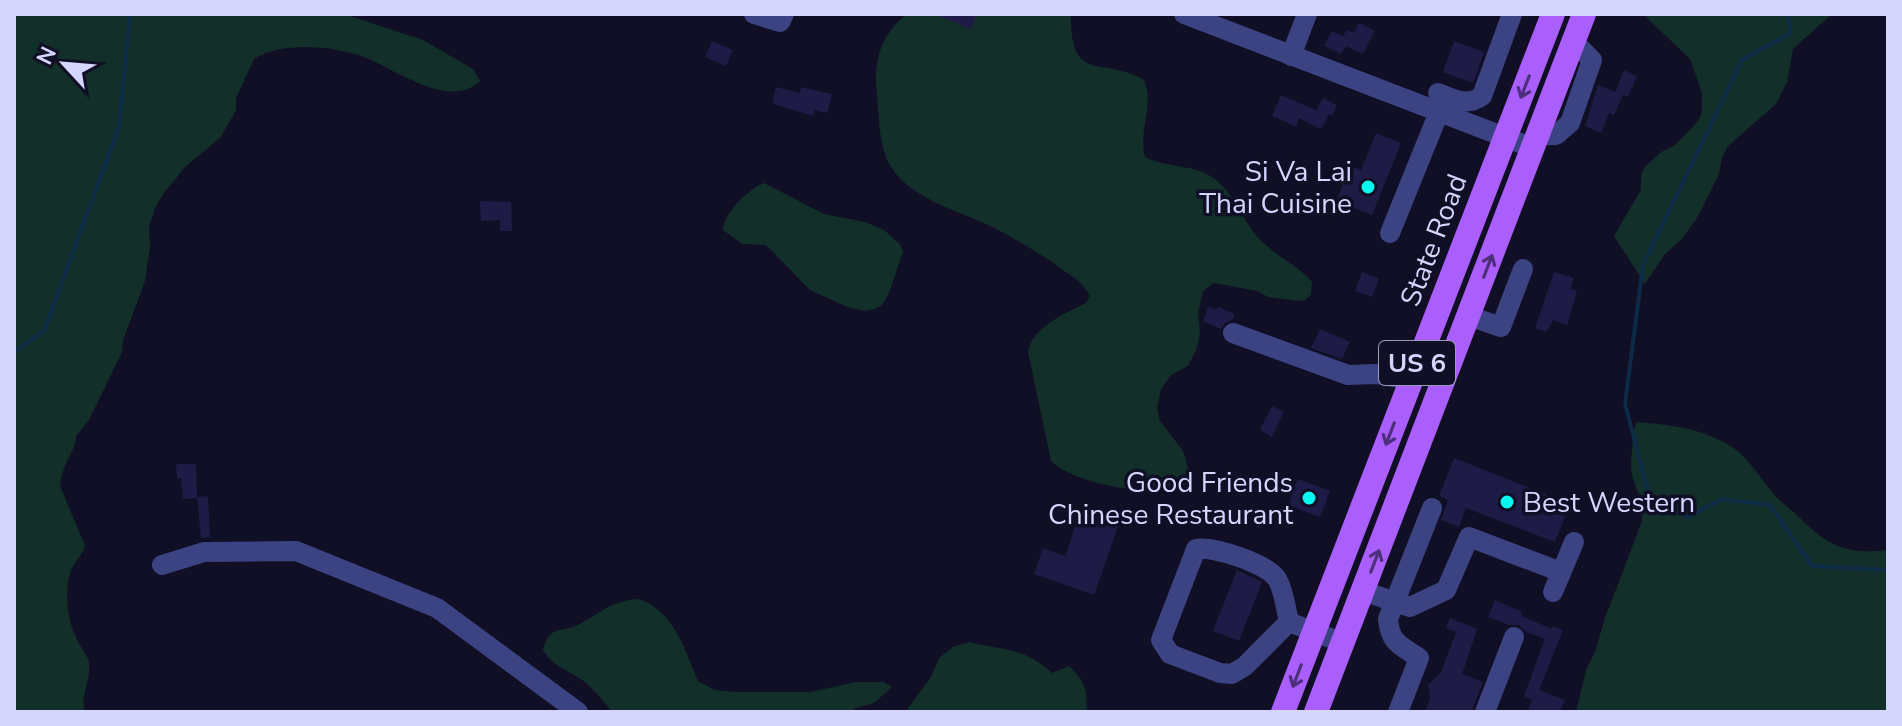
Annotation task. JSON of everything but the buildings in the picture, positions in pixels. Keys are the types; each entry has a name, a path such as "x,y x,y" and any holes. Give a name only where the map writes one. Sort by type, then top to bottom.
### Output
{"main road":[{"name":"State Road","path":"1283,712 1553,14"},
{"name":"US 6","path":"1316,712 1584,14"}],"street":[{"path":"754,14 782,18"},
{"path":"1184,14 1291,56 1439,103 1505,138 1536,141"},
{"path":"1291,56 1307,14"},
{"path":"1439,103 1477,100 1482,96 1512,14"},
{"path":"1390,233 1439,103"},
{"path":"1469,316 1501,327 1523,269"},
{"path":"1233,333 1348,375 1376,374 1410,380"},
{"path":"1398,712 1419,658 1395,642 1389,633 1388,619 1432,508"},
{"path":"1363,591 1410,607 1446,590 1469,537 1561,572"},
{"path":"1553,592 1574,542"},
{"path":"1208,547 1267,569 1278,580 1289,622 1245,666 1232,674 1220,673 1170,654 1161,640 1196,549 1208,547"},
{"path":"162,565 204,552 296,551 437,608 578,712"},
{"path":"1289,622 1343,643"},
{"path":"1485,712 1514,637"}],"green space":[{"path":"14,14 344,14 423,40 473,69 480,81 468,89 453,91 422,84 364,57 338,50 308,47 265,53 254,59 236,98 236,110 221,137 185,167 164,193 149,226 150,248 145,281 123,340 122,352 89,420 76,436 61,478 60,486 85,546 70,573 67,596 72,628 89,663 85,712 14,712"},
{"path":"907,14 1071,14 1072,36 1076,51 1083,60 1144,80 1148,98 1143,137 1145,157 1199,171 1215,179 1262,241 1312,282 1311,294 1299,301 1268,297 1257,291 1214,283 1203,291 1198,314 1200,333 1197,348 1188,366 1171,375 1161,389 1157,409 1160,421 1183,451 1189,471 1187,484 1157,490 1117,487 1078,477 1051,461 1028,352 1043,328 1086,303 1090,296 1080,282 1045,258 1002,232 913,190 891,167 880,132 876,71 885,40"},
{"path":"1643,14 1832,14 1793,49 1787,82 1776,104 1728,146 1719,174 1697,218 1681,240 1665,254 1645,284 1614,236 1641,190 1644,168 1661,152 1675,145 1698,121 1702,112 1702,93 1690,59"},
{"path":"764,183 824,214 865,222 884,230 900,244 903,252 882,305 865,311 847,307 810,290 766,245 742,244 723,230 724,223 738,202"},
{"path":"1637,422 1686,428 1721,441 1744,457 1776,496 1829,542 1861,551 1888,550 1888,712 1576,712 1586,670 1642,521 1641,500 1631,466 1633,433"},
{"path":"639,599 670,622 698,681 715,690 810,692 856,682 883,682 892,687 874,703 851,712 612,712 585,682 556,664 543,649 554,632 582,623 619,603"},
{"path":"969,642 1022,654 1052,673 1069,666 1084,687 1087,712 905,712 931,677 939,658 953,647"}],"waterway":[{"path":"14,352 44,331 119,127 130,14"},
{"path":"1787,14 1791,33 1742,60 1643,265 1625,404 1650,498 1688,517 1722,499 1770,505 1812,566 1888,570"}],"place":[{"name":"Si Va Lai Thai Cuisine","path":"1368,187"},
{"name":"Good Friends Chinese Restaurant","path":"1309,498"},
{"name":"Best Western","path":"1507,502"}]}
